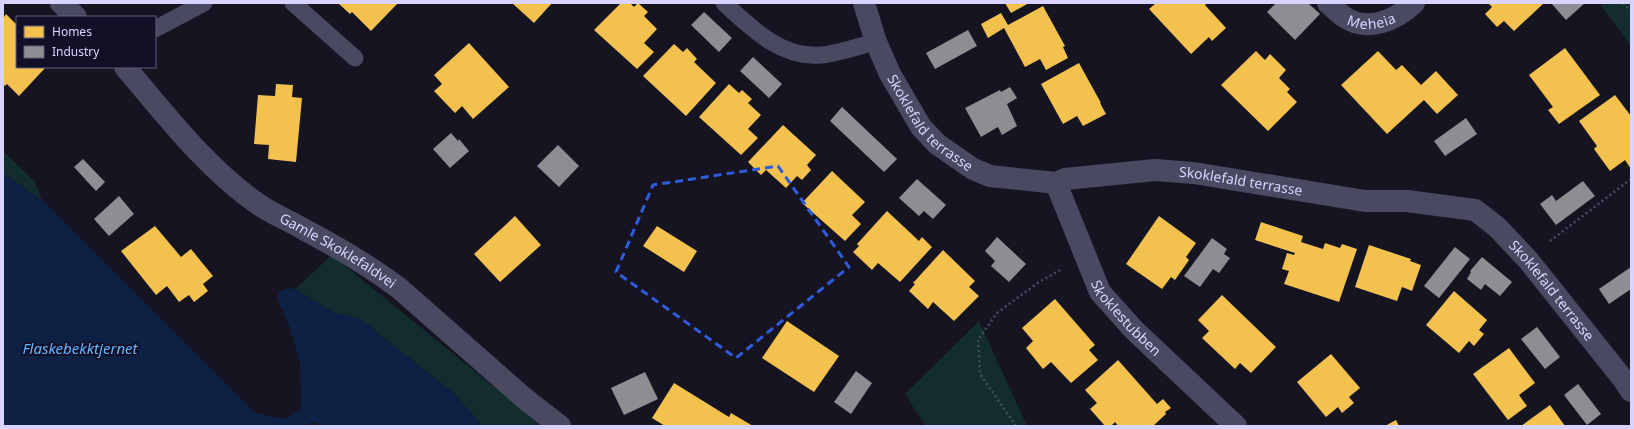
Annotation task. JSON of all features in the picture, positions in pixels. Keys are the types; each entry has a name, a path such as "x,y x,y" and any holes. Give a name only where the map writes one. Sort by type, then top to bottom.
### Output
{"street":[{"path":"61,3 75,16"},
{"name":"Skoklefald terrasse","path":"864,3 876,42 890,74 921,127 937,144 973,169 990,176 1056,183 1065,179 1155,170 1194,174 1365,201 1407,201 1475,210 1497,227 1529,261 1631,391"},
{"name":"Meheia","path":"1328,3 1343,16 1356,23 1381,24 1398,16 1414,3"},
{"name":"Gamle Skoklefaldvei","path":"126,68 193,148 231,184 259,204 352,255 380,273 524,398 560,426"},
{"name":"Skoklestubben","path":"1056,183 1100,292 1134,330 1236,426"}],"lane":[{"path":"156,29 204,3"},
{"path":"293,3 355,58"},
{"path":"724,3 765,38 787,50 806,54 822,55 876,42"}],"path":[{"path":"1623,3 1631,11"},
{"path":"1529,261 1549,242 1631,180"},
{"path":"1016,426 980,374 978,340 997,313 1039,282 1064,268"}],"highlighted area":[{"path":"778,166 849,267 736,358 616,272 653,185"}],"green space":[{"path":"1599,3 1631,3 1631,46"},
{"path":"3,151 35,182 42,200 3,173"},
{"path":"332,255 488,382 546,426 483,426 453,393 359,318 332,312 295,289"},
{"path":"979,321 1027,426 925,426 905,394"}],"water":[{"name":"Flaskebekktjernet","path":"3,173 42,200 255,413 285,419 301,409 300,362 290,328 277,298 280,291 288,288 295,289 332,312 359,318 453,393 483,426 326,426 312,422 304,426 3,426"}],"building: Homes":[{"path":"338,3 398,3 371,31 352,12 350,14"},
{"path":"512,3 552,3 534,23"},
{"path":"621,3 630,3 634,7 638,3 648,12 644,16 657,29 644,43 654,52 637,69 594,30"},
{"path":"1005,3 1029,3 1011,13"},
{"path":"1156,3 1207,3 1205,5 1226,28 1212,41 1209,37 1191,54 1149,9"},
{"path":"1488,3 1544,3 1514,31 1504,21 1497,27 1485,14 1492,7"},
{"path":"1043,6 1065,46 1063,47 1068,58 1046,70 1040,59 1025,67 1004,28 988,38 981,24 1001,13 1008,25"},
{"path":"6,14 16,24 16,68 45,68 19,96 7,84 5,86 3,84 3,15 4,17"},
{"path":"469,43 509,87 473,119 462,106 455,113 434,91 442,84 434,75"},
{"path":"674,44 683,52 687,48 697,59 694,62 716,83 686,116 643,76"},
{"path":"1565,48 1600,95 1559,124 1548,110 1553,107 1529,75"},
{"path":"1256,51 1265,60 1270,54 1286,70 1279,78 1290,89 1287,92 1297,102 1268,131 1221,85"},
{"path":"1378,51 1396,70 1402,65 1421,85 1436,71 1458,95 1437,114 1424,100 1387,134 1341,85"},
{"path":"1079,63 1106,114 1083,126 1077,116 1063,124 1041,84"},
{"path":"276,84 293,85 292,97 302,98 296,162 268,159 269,145 254,144 258,95 275,96"},
{"path":"729,84 739,93 742,90 752,99 748,103 761,115 748,129 758,138 741,155 699,117"},
{"path":"1615,95 1631,116 1631,169 1625,160 1610,171 1594,149 1597,146 1579,121"},
{"path":"783,125 816,155 807,165 811,170 802,180 797,176 786,188 766,170 761,175 748,162"},
{"path":"832,171 865,202 852,215 861,224 845,241 802,203"},
{"path":"887,211 919,241 922,237 932,247 900,282 878,263 872,270 853,252 859,246 857,244"},
{"path":"515,216 541,245 500,282 474,254"},
{"path":"1159,216 1196,243 1186,257 1189,260 1175,280 1171,277 1162,289 1126,264"},
{"path":"1261,222 1303,236 1301,242 1323,249 1325,243 1340,248 1342,244 1357,249 1339,302 1284,284 1289,271 1282,269 1287,253 1294,255 1295,253 1255,240"},
{"path":"155,226 181,257 191,249 213,276 203,284 208,291 194,302 189,295 179,302 167,286 156,295 121,251"},
{"path":"657,226 697,251 684,272 643,246"},
{"path":"1369,245 1411,259 1410,261 1421,265 1412,291 1402,287 1397,301 1355,287"},
{"path":"943,250 975,281 969,287 979,296 954,321 933,302 928,309 909,291 915,284 913,283"},
{"path":"1454,291 1487,320 1479,330 1484,334 1474,346 1469,341 1459,353 1426,325"},
{"path":"1222,295 1276,347 1251,373 1240,363 1235,369 1202,338 1209,331 1198,320"},
{"path":"1055,299 1095,345 1089,350 1098,360 1071,383 1051,362 1043,369 1026,348 1033,341 1022,328"},
{"path":"787,321 839,356 814,392 762,358"},
{"path":"1509,348 1535,383 1519,395 1527,406 1508,420 1473,374"},
{"path":"1331,354 1360,388 1349,397 1354,403 1342,413 1338,407 1326,417 1297,382"},
{"path":"1118,360 1157,404 1163,399 1171,408 1165,412 1166,414 1153,426 1118,426 1115,422 1111,426 1105,426 1090,409 1097,403 1085,390"},
{"path":"674,383 729,417 731,413 753,426 665,426 652,418"},
{"path":"1550,405 1565,426 1521,426"},
{"path":"1396,420 1399,426 1385,426"}],"building: Industry":[{"path":"1276,3 1308,3 1320,14 1295,40 1267,12"},
{"path":"1551,3 1585,3 1566,20"},
{"path":"704,12 732,38 719,52 691,25"},
{"path":"968,30 977,46 935,69 926,53"},
{"path":"753,57 782,84 769,98 740,71"},
{"path":"1010,87 1017,98 1007,104 1017,126 1002,135 998,127 981,137 965,108 1000,90 1001,92"},
{"path":"842,107 897,159 884,172 830,121"},
{"path":"1466,118 1477,134 1445,156 1434,141"},
{"path":"451,133 458,141 459,139 469,151 450,168 433,149"},
{"path":"558,145 579,166 559,187 537,166"},
{"path":"83,159 105,182 96,191 74,167"},
{"path":"917,179 946,205 933,219 924,211 919,216 899,198"},
{"path":"1583,181 1595,196 1556,225 1540,204 1552,195 1556,201"},
{"path":"119,196 134,214 109,236 94,219"},
{"path":"997,237 1026,264 1009,282 991,266 995,261 985,251"},
{"path":"1212,238 1227,249 1224,254 1230,258 1219,273 1213,269 1200,287 1184,276"},
{"path":"1455,247 1470,259 1439,298 1424,286"},
{"path":"1482,257 1512,282 1500,296 1485,284 1481,290 1467,279 1471,272 1470,271"},
{"path":"1631,267 1631,289 1609,304 1599,289"},
{"path":"1537,327 1560,357 1545,369 1521,339"},
{"path":"856,371 872,383 851,414 834,402"},
{"path":"645,372 658,399 624,415 611,388"},
{"path":"1578,384 1601,414 1587,425 1564,395"}]}
